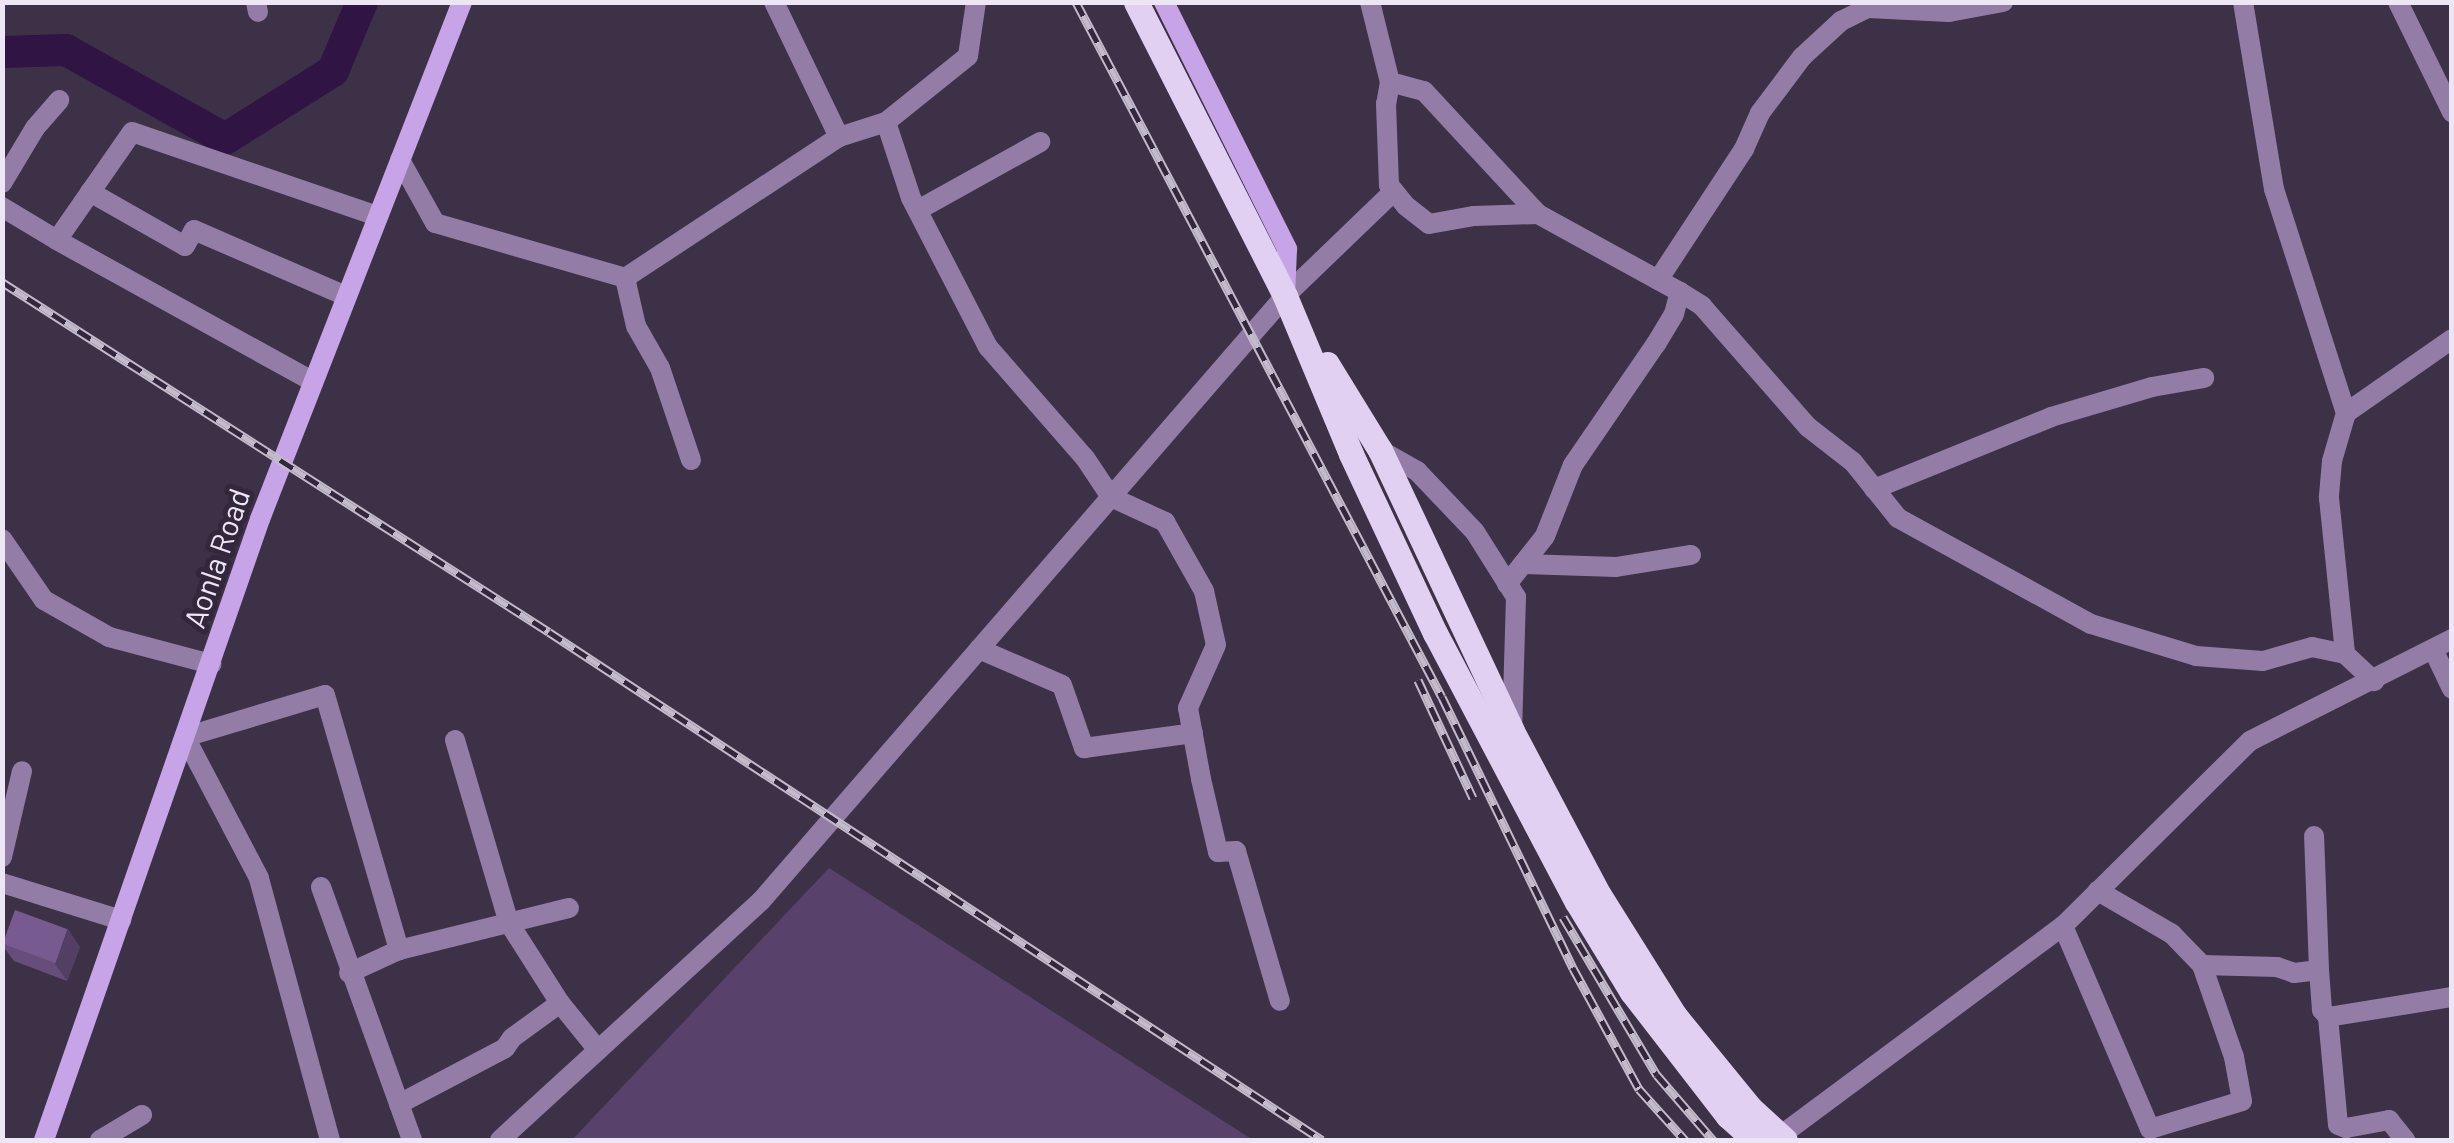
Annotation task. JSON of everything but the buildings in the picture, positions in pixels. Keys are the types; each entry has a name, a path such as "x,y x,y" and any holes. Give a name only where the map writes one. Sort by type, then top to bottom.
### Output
{"main road":[{"path":"1136,2 1285,296 1351,454 1435,633 1577,902 1632,992 1728,1116 1773,1139"},
{"path":"1285,296 1380,450 1512,732 1599,896 1675,1016 1773,1139"}],"street":[{"name":"Aonla Road","path":"44,1140 312,381 462,2"},
{"path":"774,2 839,137"},
{"path":"400,160 435,223 626,278 839,137 886,122 968,56 976,2"},
{"path":"1164,2 1287,249 1285,296"},
{"path":"1370,2 1390,82 1386,104 1389,186 1429,224 1538,214"},
{"path":"1658,280 1744,148 1760,112 1802,57 1840,21 1868,8 1949,12 2003,2"},
{"path":"2244,2 2274,189 2346,414 2332,462 2329,498 2346,654"},
{"path":"2398,2 2452,112"},
{"path":"1390,82 1424,90 1538,214 1702,306 1808,427 1853,462 1898,518 2091,624 2196,656 2263,661 2312,647 2346,654 2374,681"},
{"path":"2,182 34,128 60,100"},
{"path":"886,122 918,210 988,347 1085,458 1112,496 1165,522 1204,591 1216,646 1188,708 1218,852 1236,851 1280,1000"},
{"path":"57,240 132,132 378,216"},
{"path":"918,210 1040,142"},
{"path":"500,1140 762,901 1285,296 1394,191"},
{"path":"90,192 185,246 194,230 346,296"},
{"path":"2,207 312,381"},
{"path":"626,278 636,326 660,368 691,460"},
{"path":"1508,584 1545,536 1573,465 1666,329 1680,292"},
{"path":"2346,414 2363,406 2436,346 2452,338"},
{"path":"1874,488 2051,418 2152,387 2204,378"},
{"path":"1380,450 1417,471 1475,532 1516,597 1512,732"},
{"path":"2,538 44,600 109,637 211,664"},
{"path":"1523,564 1616,567 1690,555"},
{"path":"1773,1139 2063,926 2250,741 2442,644 2452,688"},
{"path":"979,649 1062,686 1084,748 1193,733"},
{"path":"330,1140 259,878 185,737 325,695 400,950"},
{"path":"454,740 509,923 560,1003 598,1050"},
{"path":"2,857 22,771"},
{"path":"2314,836 2322,1010 2328,1016 2338,1125 2346,1128 2389,1120 2406,1140"},
{"path":"2,883 121,920"},
{"path":"321,888 412,1140"},
{"path":"2063,926 2150,1128 2242,1101 2234,1057 2202,965 2172,934 2098,891"},
{"path":"349,974 400,950 569,908"},
{"path":"2202,965 2277,967 2294,973 2319,970"},
{"path":"2328,1016 2452,997"},
{"path":"399,1104 505,1048 512,1038 560,1003"},
{"path":"100,1140 142,1115"}],"shaded area":[{"path":"829,868 1253,1140 572,1140"}],"waterway":[{"path":"2,52 66,50 225,139 333,71 362,2"}],"railway":[{"path":"1076,2 1442,697 1573,968 1639,1089 1685,1140"},
{"path":"2,282 549,632 1322,1140"},
{"path":"1418,680 1473,798"},
{"path":"1563,917 1657,1075 1713,1140"}]}
